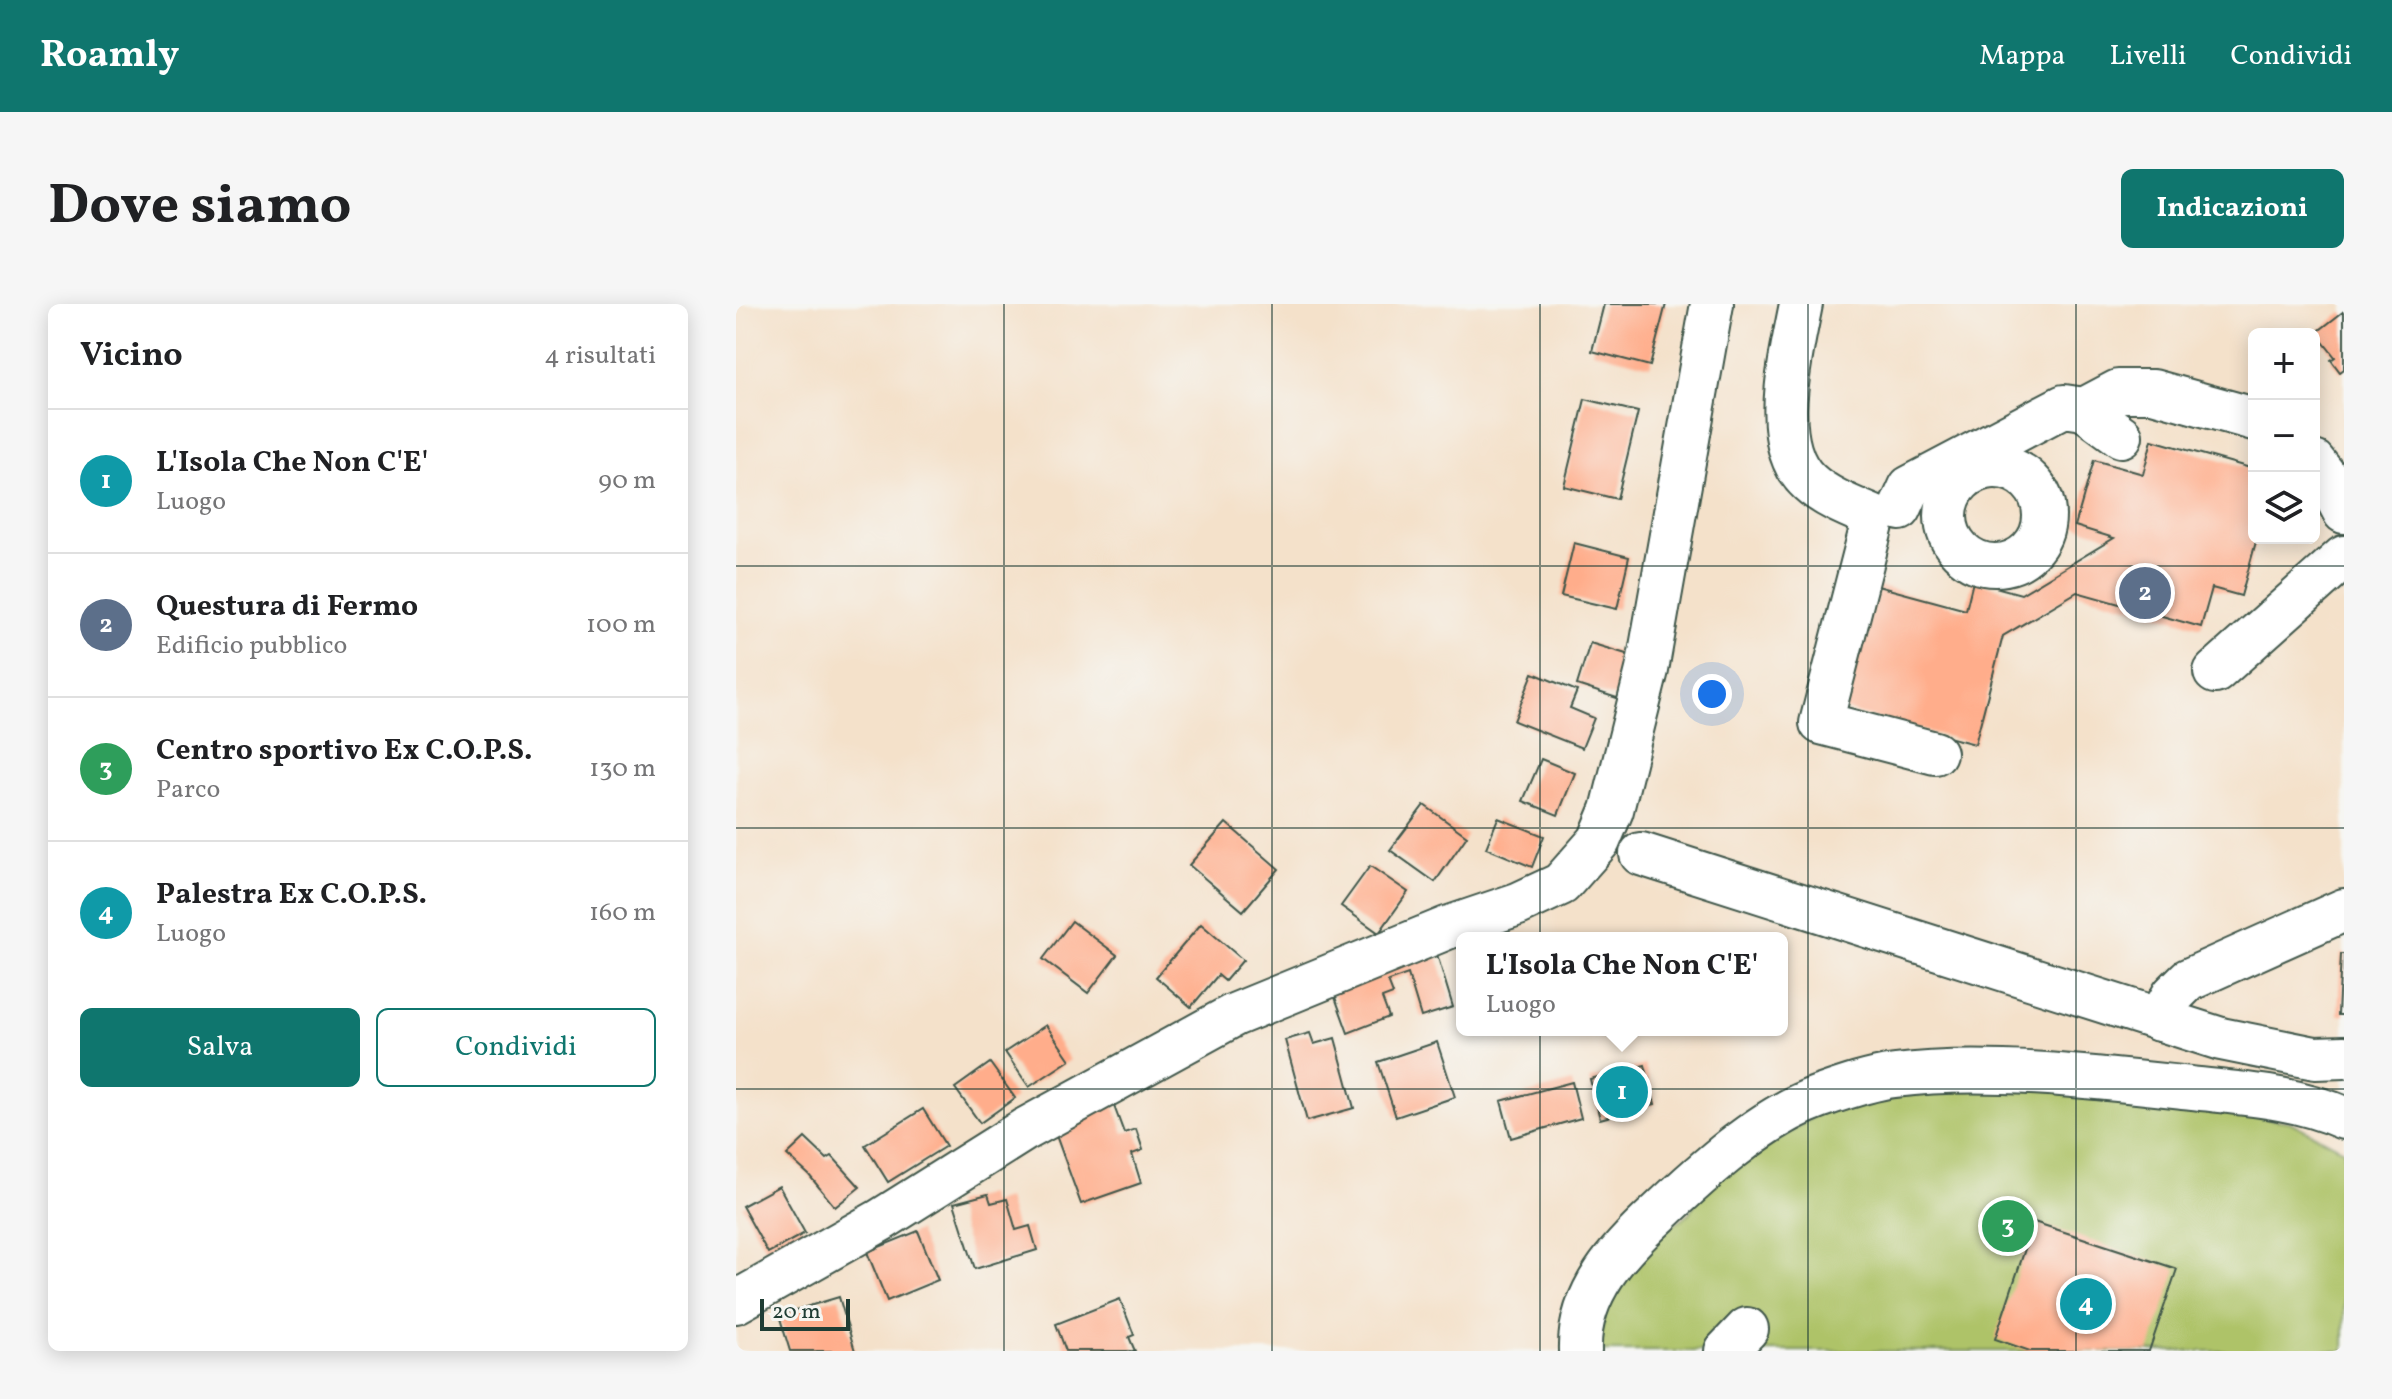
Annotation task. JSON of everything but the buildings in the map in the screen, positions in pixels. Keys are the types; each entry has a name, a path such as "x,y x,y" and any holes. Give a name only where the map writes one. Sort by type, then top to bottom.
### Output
{"street":[{"path":"736,1302 881,1220 1024,1130 1234,1015 1419,939 1518,904 1561,884 1599,841 1612,810 1647,670 1712,304"},
{"path":"1801,304 1787,381 1785,424 1794,457 1807,481 1879,512 1989,565 2005,564 2034,547 2042,532 2045,516 2034,485 2008,468 1991,466 1975,467 1910,487 1879,512 1821,723 1935,753"},
{"path":"2084,409 2118,391 2153,391 2248,417"},
{"path":"1879,512 1975,467 2064,406 2084,409 2121,436"},
{"path":"1960,551 1946,522 1975,467"},
{"path":"2320,470 2344,512"},
{"path":"2215,672 2344,557"},
{"path":"1580,1351 1591,1296 1618,1252 1696,1178 1769,1124 1816,1098 1893,1076 1957,1073 2104,1078 2326,1110 2329,1057 2221,1039 1641,854"},
{"path":"2159,1020 2173,995 2188,980 2344,910"}],"green space":[{"path":"2027,1086 2126,1097 2290,1122 2344,1150 2344,1351 1599,1351 1606,1300 1656,1237 1689,1214 1703,1188 1840,1100"}],"place":[{"name":"Questura di Fermo","path":"2145,593"},
{"name":"L'Isola Che Non C'E'","path":"1622,1092"},
{"name":"Centro sportivo Ex C.O.P.S.","path":"2008,1226"},
{"name":"Palestra Ex C.O.P.S.","path":"2086,1304"}]}
